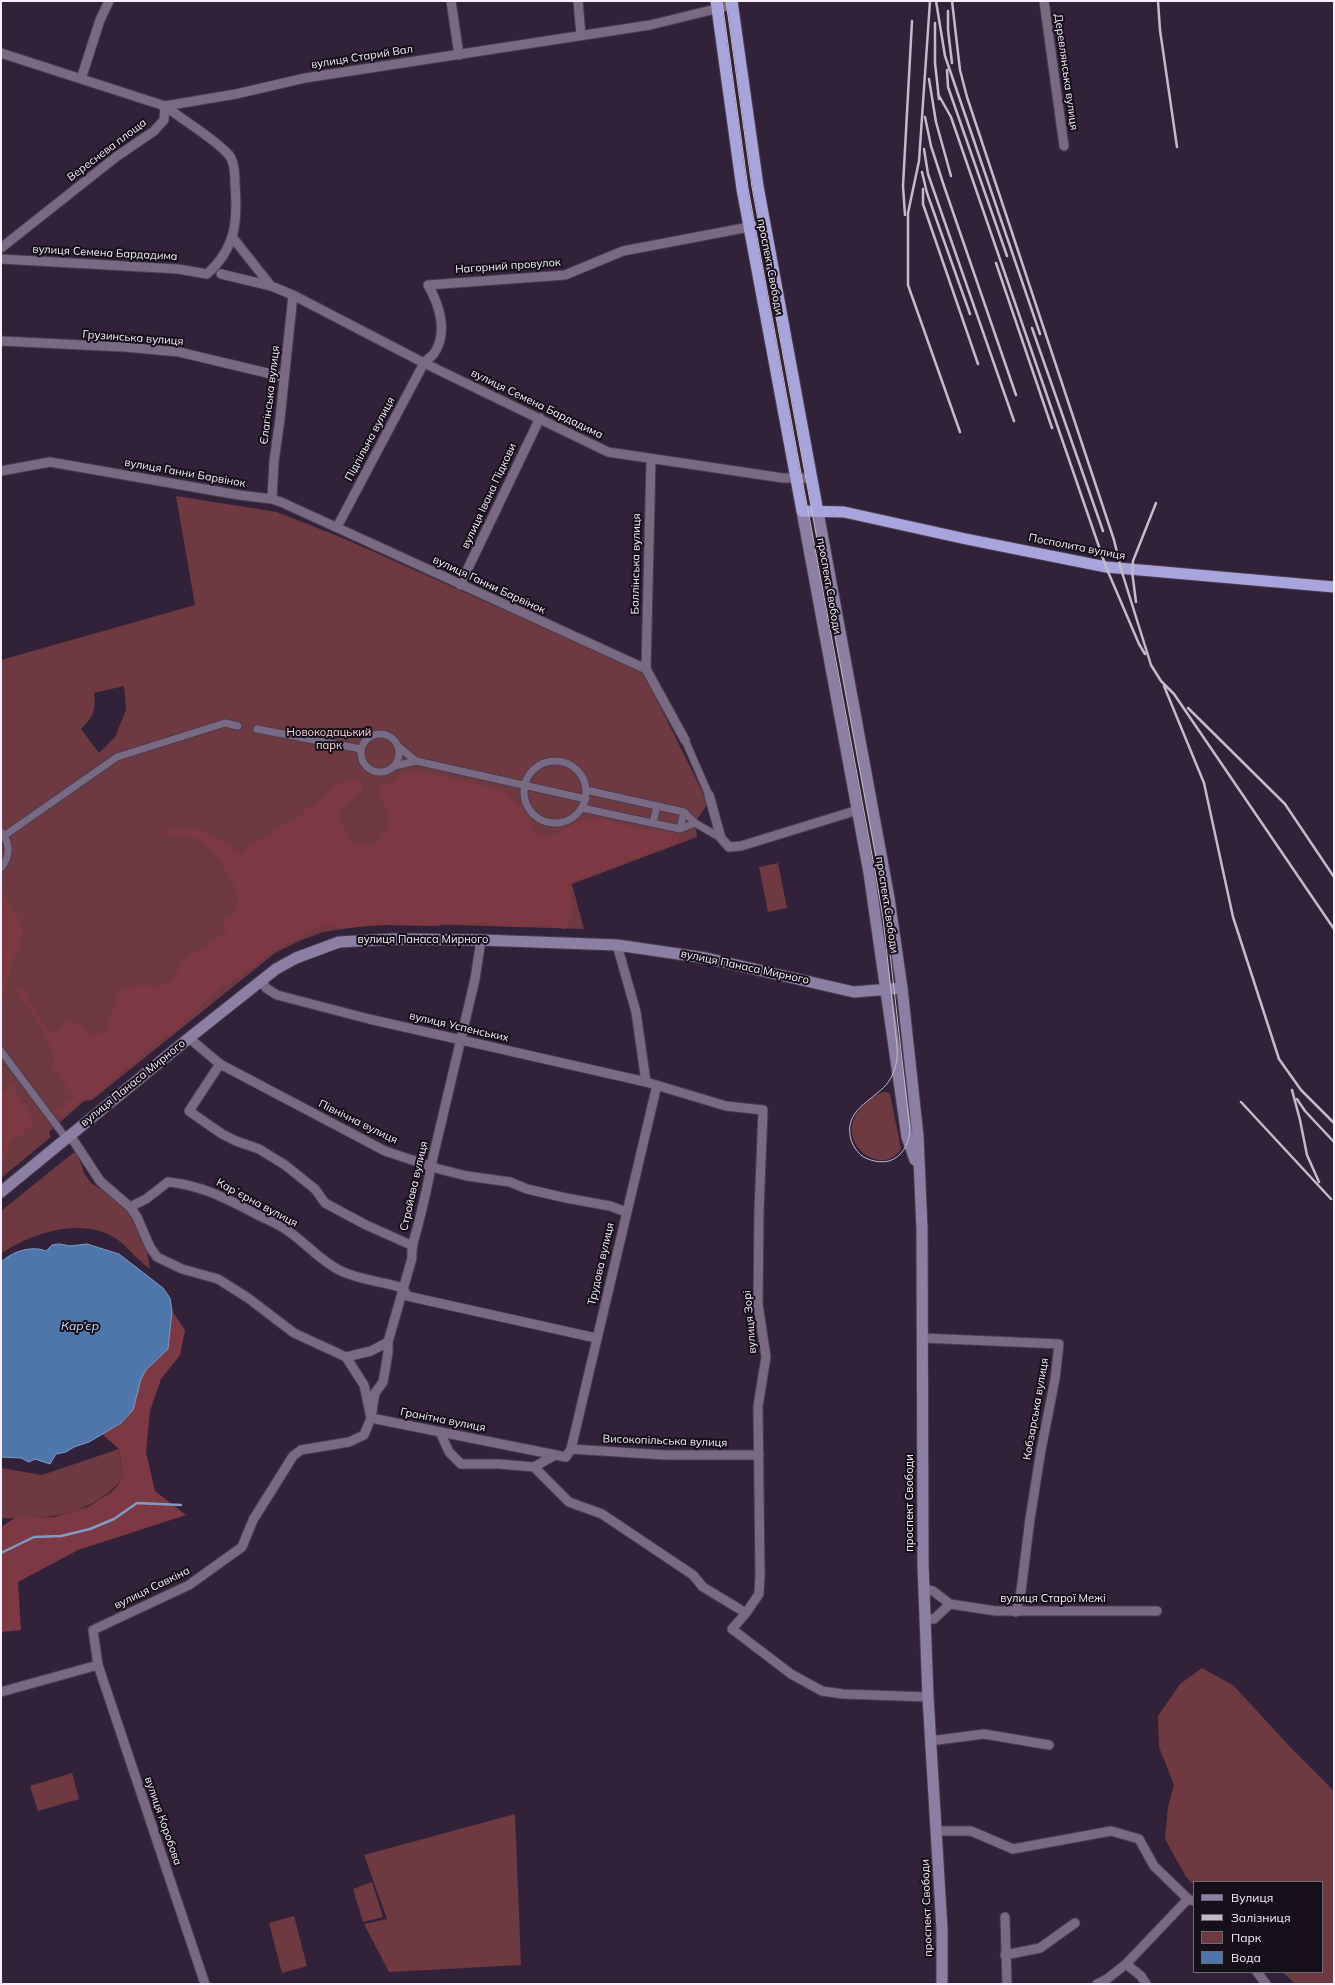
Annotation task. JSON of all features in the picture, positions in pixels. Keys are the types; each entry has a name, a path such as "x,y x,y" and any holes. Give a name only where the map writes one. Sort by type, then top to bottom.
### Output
{"highway":[{"name":"проспект Свободи","path":"732,3 765,224 818,512"},
{"name":"проспект Свободи","path":"716,5 749,227 802,511"},
{"name":"Посполита вулиця","path":"802,511 844,512 966,539 1106,567 1334,587"}],"main road":[{"name":"проспект Свободи","path":"802,511 871,880 907,1137 920,1174"},
{"name":"проспект Свободи","path":"818,512 887,884 902,988 920,1174 923,1338 924,1589 930,1741 942,1929 942,1984"},
{"name":"вулиця Панаса Мирного","path":"1,1192 68,1136 262,980 296,958 339,942 394,939 481,940 617,946 706,958 854,992 902,988"}],"street":[{"path":"82,79 100,20 109,1"},
{"path":"451,1 459,54"},
{"path":"578,1 581,35"},
{"name":"Деревлянська вулиця","path":"1044,1 1064,146"},
{"name":"вулиця Старий Вал","path":"1,53 165,106 236,94 305,78 650,25 716,5 732,3"},
{"path":"165,106 213,141 230,156 234,172 237,208 233,238"},
{"name":"Вереснева площа","path":"1,248 116,157 154,131 164,120 165,106"},
{"name":"Нагорний провулок","path":"424,363 436,352 442,329 437,301 428,285 564,275 623,250 765,224"},
{"name":"вулиця Семена Бардадима","path":"1,259 178,269 207,274 217,265 233,238 271,286"},
{"name":"вулиця Семена Бардадима","path":"221,274 271,286 293,295 424,363 608,452 796,479 812,478"},
{"name":"Єлагінська вулиця","path":"272,499 274,461 293,295"},
{"name":"Грузинська вулиця","path":"1,341 124,347 179,352 284,377"},
{"name":"Підпільна вулиця","path":"337,527 424,363"},
{"name":"вулиця Івана Підкови","path":"460,585 540,418"},
{"name":"Баллінська вулиця","path":"646,669 651,459"},
{"name":"вулиця Ганни Барвінок","path":"1,471 50,462 240,495 272,499 337,527 460,585 646,669"},
{"path":"646,669 685,740 709,795 721,838"},
{"path":"1,868 8,857 9,851 2,836 117,757 225,723 238,726"},
{"path":"257,729 361,750"},
{"path":"416,761 399,747 389,736 379,734 369,737 361,750 364,764 371,771 381,773 395,766 416,761 586,799"},
{"path":"395,766 399,758 399,747"},
{"path":"546,762 562,762 570,764 582,776 586,790 586,799 578,814 559,823 548,823 534,815 518,789 510,782 520,779 546,762"},
{"path":"525,802 525,785 532,771"},
{"path":"586,790 684,812 695,823 721,838 729,847 741,846 858,810"},
{"path":"653,823 657,806"},
{"path":"582,808 680,829 695,823"},
{"path":"680,829 684,812"},
{"name":"Стройова вулиця","path":"364,1435 371,1418 375,1393 383,1382 387,1365 388,1342 412,1258 411,1245 417,1230 427,1190 431,1166 475,979 481,940"},
{"path":"617,946 636,1012 646,1082"},
{"name":"вулиця Успенських","path":"262,980 266,988 277,995 460,1040 657,1085"},
{"name":"Північна вулиця","path":"189,1038 220,1064 385,1151 467,1176 510,1182 527,1189 610,1206 626,1212"},
{"path":"1,1051 68,1136 100,1181 130,1207 137,1216 150,1247 157,1257 182,1269 218,1279 248,1298 294,1332 346,1357 364,1385 371,1418"},
{"path":"220,1064 189,1111 222,1134 259,1149 285,1165 315,1189 325,1203 366,1225 411,1245"},
{"name":"Трудова вулиця","path":"571,1449 657,1085"},
{"name":"вулиця Зорі","path":"657,1085 726,1106 763,1110 759,1211 758,1304 766,1357 758,1406 760,1581 759,1594 746,1613 732,1629 791,1674 822,1691 843,1694 928,1697"},
{"name":"Карʼєрна вулиця","path":"130,1207 146,1199 168,1182 194,1186 215,1193 287,1230 319,1257 337,1269 351,1275 381,1281 403,1288 407,1296 596,1338"},
{"name":"Кобзарська вулиця","path":"923,1338 1059,1344 1055,1379 1041,1450 1021,1592 1016,1612"},
{"path":"346,1357 371,1351 388,1342"},
{"name":"Гранітна вулиця","path":"371,1418 555,1455"},
{"path":"440,1432 449,1452 461,1464 500,1464 534,1468 569,1502 602,1514 693,1574 703,1587 746,1613"},
{"name":"вулиця Савкіна","path":"98,1665 93,1630 189,1585 242,1548 253,1520 293,1456 301,1450 349,1442 364,1435"},
{"path":"534,1468 555,1455 566,1457 571,1449"},
{"name":"Високопільська вулиця","path":"571,1449 659,1455 759,1455"},
{"name":"вулиця Старої Межі","path":"924,1589 933,1591 950,1604 996,1611 1157,1611"},
{"path":"925,1619 934,1619 950,1604"},
{"path":"1,1692 98,1665"},
{"name":"вулиця Коробова","path":"98,1665 205,1984"},
{"path":"930,1741 984,1734 1048,1745"},
{"path":"936,1831 970,1830 1013,1849 1111,1831 1139,1839 1154,1866 1191,1900 1126,1964 1107,1979 1097,1984"},
{"path":"1005,1917 1007,1984"},
{"path":"1006,1955 1040,1948 1075,1923"},
{"path":"1126,1964 1141,1976 1146,1984"},
{"path":"1258,1973 1266,1984"}],"green space":[{"name":"Новокодацький парк","path":"176,496 277,512 345,539 643,672 708,803 695,823 697,837 572,884 584,929 385,923 323,932 299,941 275,953 92,1100 84,1101 49,1132 51,1137 1,1178 1,660 195,605","holes":["124,686 126,710 115,737 99,753 81,729 93,713 94,693"]},
{"path":"778,863 787,908 768,912 759,867"},
{"path":"886,1092 890,1094 901,1149 892,1158 882,1160 871,1158 861,1151 854,1141 852,1129 855,1117 865,1104 877,1095"},
{"path":"77,1152 84,1173 91,1183 126,1205 144,1234 150,1269 118,1240 105,1233 90,1229 75,1228 43,1234 28,1239 1,1254 1,1211 73,1153"},
{"path":"119,1449 123,1478 111,1491 97,1501 68,1513 52,1516 35,1518 1,1518 1,1468 42,1475"},
{"path":"1202,1668 1234,1686 1291,1748 1334,1791 1334,1984 1295,1984 1284,1973 1323,1973 1323,1881 1193,1881 1193,1884 1186,1877 1165,1839 1168,1807 1174,1785 1159,1747 1158,1716 1180,1684"},
{"path":"72,1773 79,1799 38,1811 30,1786"},
{"path":"515,1814 521,1965 389,1972 364,1924 387,1919 364,1855"},
{"path":"372,1882 383,1917 363,1922 353,1889"},
{"path":"294,1916 307,1966 282,1973 269,1923"}],"shaded area":[{"path":"413,770 486,786 507,794 523,808 531,818 535,831 542,836 555,834 582,820 599,818 634,827 673,832 681,835 677,843 570,883 572,913 571,919 565,929 544,925 527,927 499,926 480,922 472,925 449,923 437,926 383,925 342,928 327,925 314,929 267,955 254,966 218,990 177,1028 140,1056 95,1096 80,1101 65,1114 53,1115 54,1111 75,1098 54,1068 54,1053 39,1023 20,996 17,986 24,991 49,1033 57,1032 69,1021 91,1034 99,1034 108,1026 115,1002 122,992 133,986 160,986 169,983 186,960 227,931 222,920 238,909 236,889 223,864 206,845 194,837 168,835 169,829 198,829 242,853 248,847 303,813 324,797 338,783 354,779 362,782 363,790 357,797 344,806 341,810 340,820 353,843 365,846 377,841 388,826 389,817 379,795 380,787 388,783 392,784 408,771"},
{"path":"1,893 20,920 23,928 22,938 13,960 1,1006"},
{"path":"12,1084 35,1124 13,1140 1,1165 1,1095"},
{"path":"172,1311 185,1330 180,1355 161,1379 150,1411 146,1452 155,1491 186,1515 78,1550 18,1582 21,1630 1,1632 1,1527 15,1518 54,1517 88,1507 113,1491 123,1478 119,1449 102,1434 121,1423 133,1410 141,1379 146,1370 168,1349"}],"water":[{"name":"Кар’єр","path":"60,1244 70,1246 87,1244 119,1254 163,1288 170,1298 172,1311 168,1349 146,1370 141,1379 133,1410 121,1423 89,1442 74,1447 66,1452 56,1454 50,1464 35,1459 29,1462 21,1458 1,1457 1,1262 5,1258 22,1250 40,1249 46,1251 52,1245"}],"waterway":[{"path":"1,1553 34,1537 61,1536 90,1529 114,1519 137,1503 181,1505"}],"tram line":[{"path":"722,1 748,188 883,918 897,1046 897,1060 895,1069 889,1081 863,1105 853,1117 850,1125 850,1135 854,1147 862,1156 875,1161 886,1162 894,1159 901,1153 908,1140 910,1130 884,901 752,187 726,1"}],"railway":[{"path":"930,1 919,161 908,213 908,285 960,432"},
{"path":"936,1 945,56 1040,334"},
{"path":"952,1 960,70 967,97 1114,540 1121,569 1151,665 1161,681 1174,694 1334,929"},
{"path":"1158,1 1160,30 1177,147"},
{"path":"948,11 948,30 952,63"},
{"path":"905,215 903,186 912,21"},
{"path":"935,23 935,63 939,99"},
{"path":"947,70 948,87 1007,256"},
{"path":"929,79 936,122 951,176"},
{"path":"938,94 951,117 1106,567 1139,644 1145,654"},
{"path":"925,117 931,146 944,186 1016,395"},
{"path":"924,149 928,174 1014,421"},
{"path":"922,172 927,193 970,314"},
{"path":"923,189 923,204 978,364"},
{"path":"996,263 1052,428"},
{"path":"1032,328 1103,531"},
{"path":"1136,602 1132,571 1133,561 1156,503"},
{"path":"1164,686 1204,783 1233,917 1279,1059 1301,1090 1334,1123"},
{"path":"1188,708 1285,804 1334,877"},
{"path":"1292,1090 1307,1155 1319,1182"},
{"path":"1297,1099 1305,1111 1334,1142"},
{"path":"1241,1102 1331,1199"}]}
